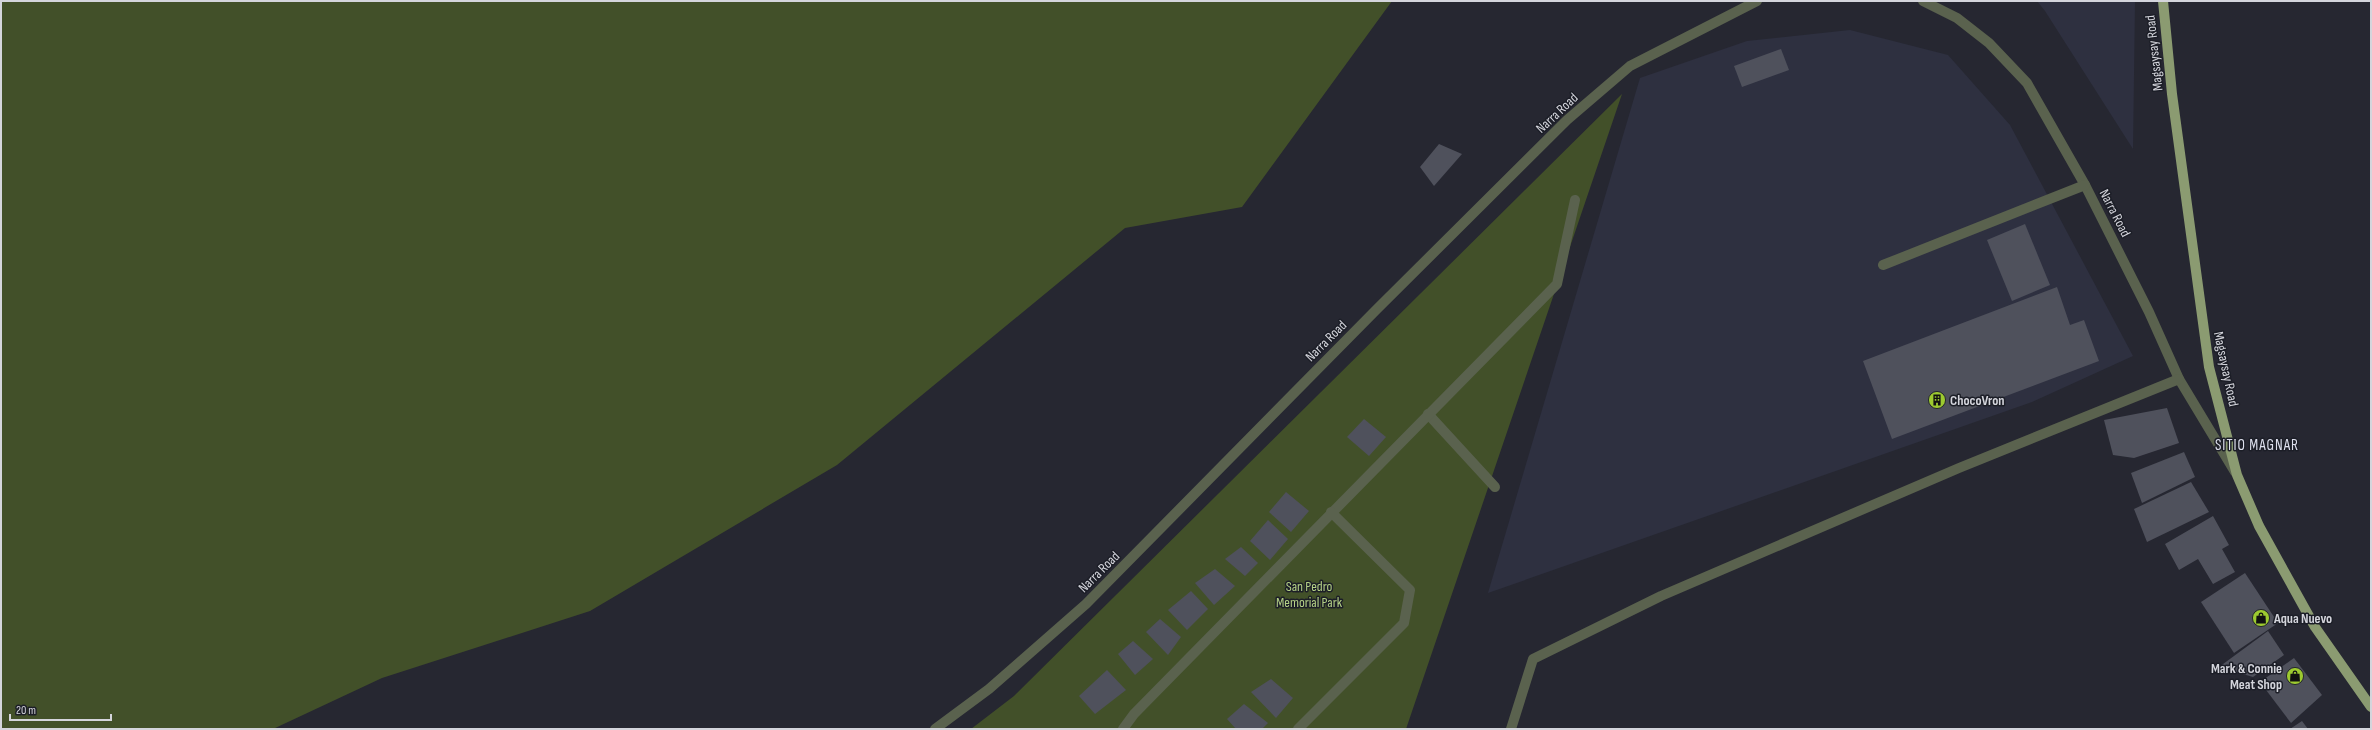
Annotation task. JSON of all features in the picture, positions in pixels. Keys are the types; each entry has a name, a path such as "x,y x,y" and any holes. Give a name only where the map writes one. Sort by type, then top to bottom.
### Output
{"main road":[{"name":"Magsaysay Road","path":"2163,1 2172,94 2208,360 2237,475 2259,526 2315,626 2371,707"}],"street":[{"name":"Narra Road","path":"935,729 989,689 1086,604 1377,309 1567,120 1630,66 1757,1"},
{"name":"Narra Road","path":"1923,1 1957,18 1989,43 2026,83 2085,184 2179,379 2237,475"},
{"path":"1883,265 2085,184"},
{"path":"1123,729 1134,714 1331,512 1557,284 1575,200"},
{"path":"1511,729 1532,658 1676,590 1959,468 2179,379"},
{"path":"1428,414 1495,487"},
{"path":"1298,729 1404,623 1410,590 1331,512"}],"shaded area":[{"path":"2037,1 2135,1 2133,149 2045,11"},
{"path":"1850,30 1948,55 2010,125 2133,356 2032,402 1488,593 1640,78 1747,41"}],"green space":[{"path":"1,1 1392,1 1242,207 1125,228 837,465 590,611 382,678 273,729 1,729"},
{"name":"San Pedro Memorial Park","path":"1622,94 1406,729 971,729 1014,696"}],"building":[{"path":"1781,49 1789,70 1742,87 1734,66"},
{"path":"1439,144 1462,154 1434,186 1420,167"},
{"path":"2025,224 2050,285 2012,301 1987,240"},
{"name":"ChocoVron","path":"2057,287 2070,325 2084,320 2099,361 1892,439 1863,361"},
{"path":"2167,408 2179,443 2134,458 2113,455 2104,420"},
{"path":"1364,419 1386,437 1369,456 1347,437"},
{"path":"2184,452 2195,477 2142,503 2131,473"},
{"path":"2191,482 2209,512 2147,542 2134,509"},
{"path":"1286,492 1309,511 1291,532 1269,512"},
{"path":"2213,516 2229,545 2222,549 2235,572 2213,584 2198,559 2179,570 2165,544"},
{"path":"1268,520 1288,539 1270,560 1250,541"},
{"path":"1241,547 1258,563 1245,576 1225,559"},
{"path":"1215,569 1235,586 1214,605 1195,583"},
{"path":"2245,573 2278,623 2234,653 2201,602"},
{"path":"1191,591 1208,609 1187,630 1168,610"},
{"path":"1160,619 1181,637 1168,655 1146,632"},
{"path":"2268,631 2284,655 2253,677 2219,667"},
{"path":"1133,641 1153,659 1135,675 1118,654"},
{"path":"2294,658 2322,695 2291,723 2260,682"},
{"path":"1107,670 1126,690 1095,714 1079,696"},
{"path":"1271,679 1293,698 1276,718 1251,692"},
{"path":"1244,704 1268,723 1262,729 1236,729 1227,719"},
{"path":"2302,721 2308,729 2290,729"}],"place":[{"name":"ChocoVron","path":"1937,400"},
{"name":"Aqua Nuevo","path":"2261,618"},
{"name":"Mark & Connie Meat Shop","path":"2295,676"}],"district":[{"name":"SITIO MAGNAR","path":"2257,445"}]}
